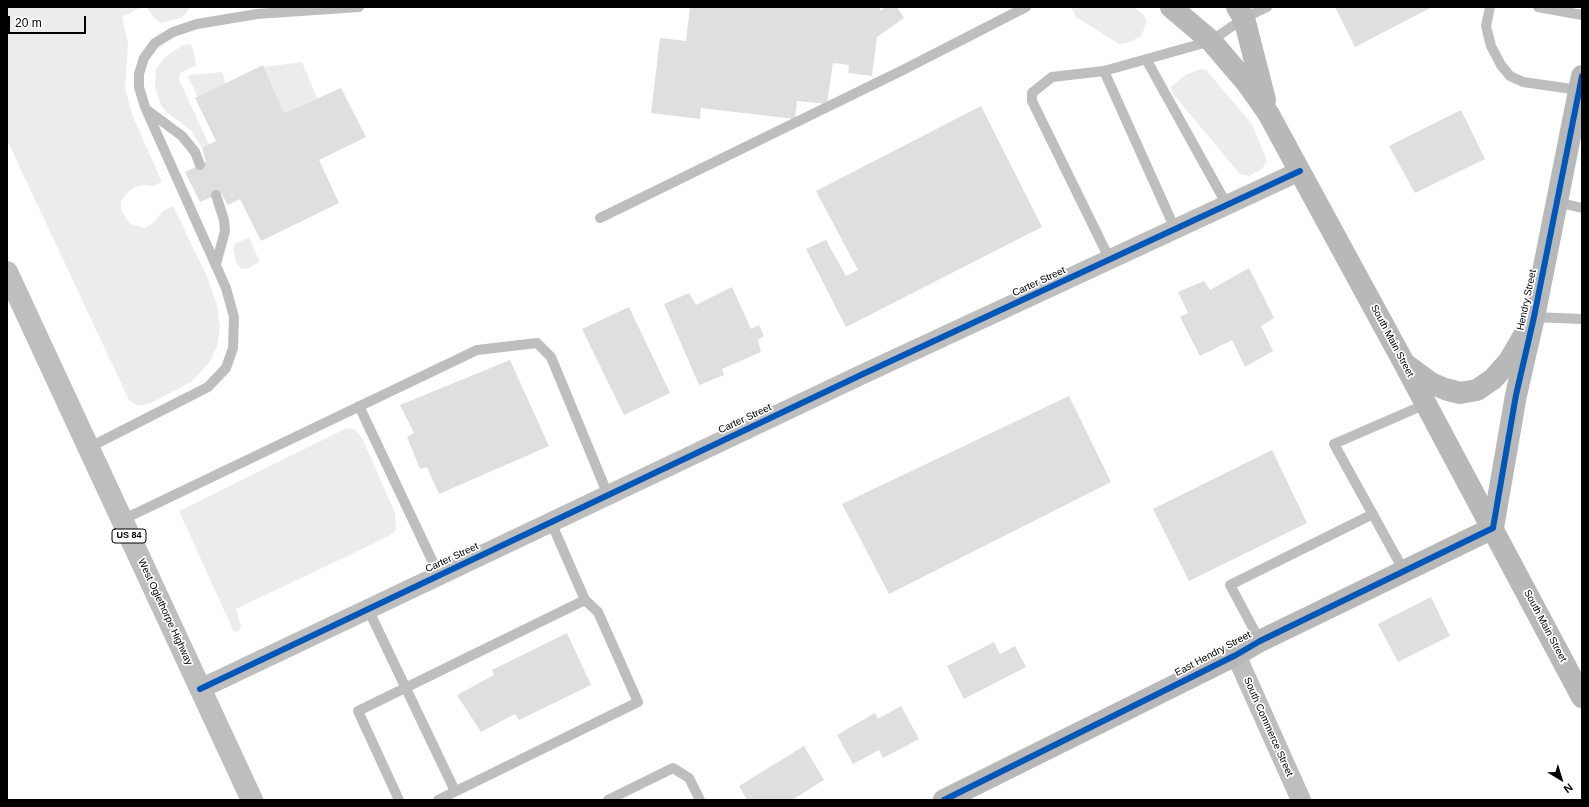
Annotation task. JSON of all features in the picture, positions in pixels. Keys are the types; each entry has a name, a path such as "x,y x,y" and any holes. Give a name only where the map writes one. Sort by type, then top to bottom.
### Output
{"highway":[{"name":"West Oglethorpe Highway","path":"7,272 252,800"}],"main road":[{"name":"South Main Street","path":"1171,7 1211,41 1246,82 1268,113 1493,528 1582,697"},
{"path":"1241,12 1268,113"},
{"name":"Hendry Street","path":"1493,528 1516,395 1534,317 1581,83"},
{"path":"1404,363 1430,383 1446,390 1460,393 1477,390 1494,379 1509,361 1534,317"},
{"name":"East Hendry Street","path":"944,800 1236,655 1260,641 1493,528"}],"street":[{"name":"Carter Street","path":"200,689 608,495 1300,171"},
{"name":"South Commerce Street","path":"1236,655 1301,800"}],"lane":[{"path":"88,448 208,387 226,368 233,348 234,316 226,288 145,107 139,87 139,74 144,58 155,43 173,32 197,24 256,11 359,7"},
{"path":"600,218 896,74 1026,7"},
{"path":"1110,260 1032,101 1032,93 1052,77 1104,70 1211,41 1241,12 1267,7"},
{"path":"1490,7 1486,26 1491,46 1501,65 1510,76 1523,82 1581,83"},
{"path":"1538,7 1582,15"},
{"path":"1146,59 1227,205"},
{"path":"1104,70 1176,230"},
{"path":"145,107 154,116 182,136 195,152 200,165"},
{"path":"216,195 224,220 225,232 216,264"},
{"path":"1557,202 1582,208"},
{"path":"1534,317 1582,320"},
{"path":"122,520 477,350 537,343 551,357 608,495"},
{"path":"1404,571 1334,444 1426,404"},
{"path":"359,406 439,575"},
{"path":"1260,641 1230,584 1373,514"},
{"path":"438,800 638,702 598,612 585,600 551,522"},
{"path":"399,800 358,711 585,600"},
{"path":"368,609 455,791"},
{"path":"608,800 673,768 689,778 700,800"}],"shaded area":[{"path":"7,7 142,7 122,17 128,43 125,88 133,117 162,182 153,186 145,185 135,187 126,194 121,202 121,210 130,224 145,228 152,224 163,211 173,206 208,279 217,305 220,327 217,347 209,363 191,382 151,403 138,406 129,400 7,140"},
{"path":"147,7 188,7 189,10 181,18 160,23 154,18"},
{"path":"1071,7 1134,7 1143,14 1147,22 1141,36 1130,42 1119,44 1076,17"},
{"path":"190,44 193,49 196,65 180,73 179,79 209,145 202,148 191,130 170,115 162,107 155,88 156,69 164,58 183,45"},
{"path":"302,62 317,98 284,113 264,67"},
{"path":"1200,69 1206,70 1252,124 1267,161 1262,169 1249,176 1240,174 1173,94 1171,87 1185,75"},
{"path":"222,72 226,83 198,97 188,77 190,75"},
{"path":"249,238 260,262 248,268 241,269 236,262 233,248 236,243"},
{"path":"347,428 354,429 362,438 395,513 396,530 387,537 236,609 241,626 239,631 234,632 179,511"}],"building":[{"path":"690,7 880,7 880,11 886,7 897,7 904,18 877,37 872,76 848,73 849,65 833,63 827,104 797,101 795,119 701,108 700,119 651,113 660,38 686,41"},
{"path":"1335,7 1432,7 1355,47"},
{"path":"263,65 284,113 341,88 366,137 319,160 339,203 261,241 240,199 228,205 221,193 200,202 185,172 206,162 202,148 216,141 195,98"},
{"path":"981,106 1042,227 846,327 806,249 826,240 846,276 858,270 816,191"},
{"path":"1461,110 1485,159 1415,193 1389,146"},
{"path":"1249,268 1274,318 1261,326 1273,351 1245,367 1232,340 1200,356 1180,317 1188,313 1178,292 1204,281 1210,290"},
{"path":"732,287 751,329 759,325 764,336 758,340 761,352 722,369 724,375 699,385 664,304 689,293 696,305"},
{"path":"629,307 670,393 624,415 582,329"},
{"path":"510,360 549,446 439,494 427,467 420,469 407,437 414,433 400,405"},
{"path":"1069,396 1111,482 889,594 842,504"},
{"path":"1272,450 1307,523 1189,581 1153,509"},
{"path":"1431,597 1450,636 1398,662 1378,624"},
{"path":"567,633 591,685 519,720 515,714 481,732 457,695 494,675 492,670"},
{"path":"994,642 1000,654 1015,646 1026,667 964,699 947,666"},
{"path":"901,706 919,739 883,758 879,750 853,764 837,735 875,713 878,719"},
{"path":"804,746 824,780 792,800 747,800 739,786"}],"cycle path":[{"path":"944,800 1236,655 1260,641 1493,528 1516,395 1534,317 1582,76"},
{"path":"200,689 863,374 1300,171"}]}
